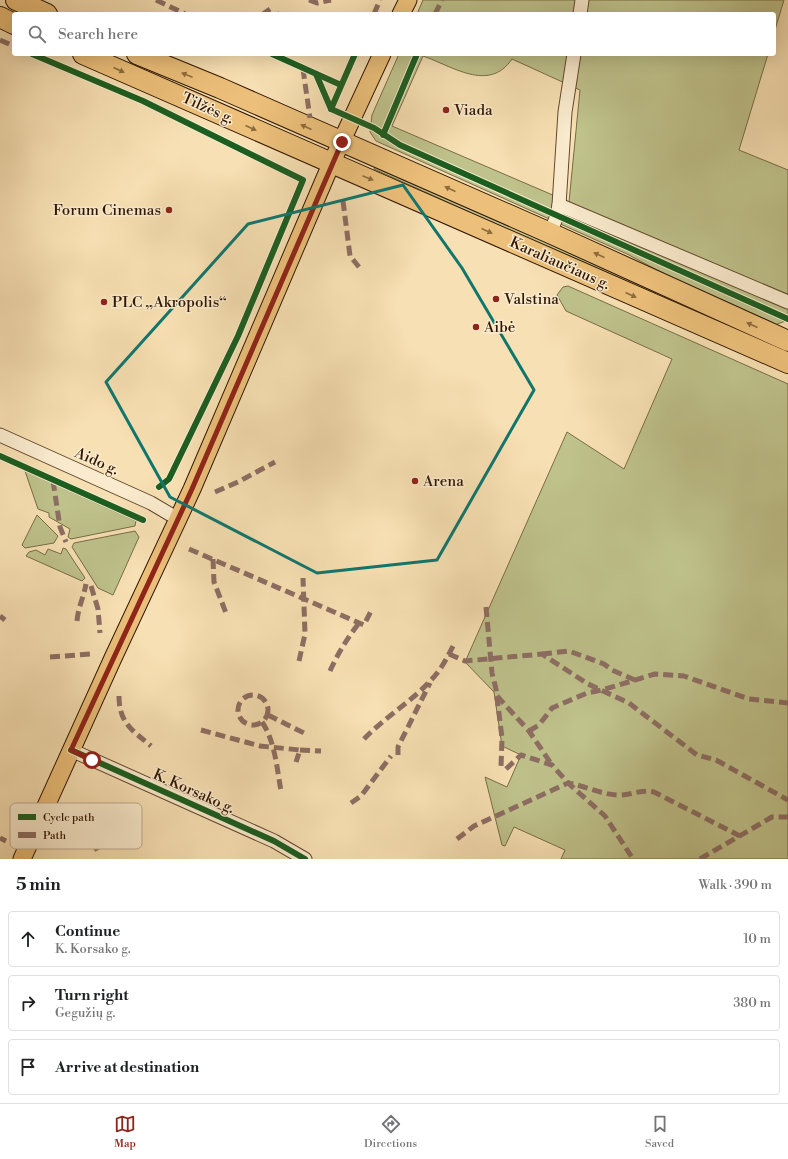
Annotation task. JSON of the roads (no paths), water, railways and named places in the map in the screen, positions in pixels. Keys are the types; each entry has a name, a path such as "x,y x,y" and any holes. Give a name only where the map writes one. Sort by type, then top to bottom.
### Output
{"highway":[{"path":"16,0 43,12"},
{"path":"0,17 12,23"},
{"name":"Tilžės g.","path":"88,56 331,164"},
{"name":"Tilžės g.","path":"141,56 342,142"},
{"name":"Karaliaučiaus g.","path":"342,142 550,233 788,341"},
{"name":"Karaliaučiaus g.","path":"331,164 786,357"}],"main road":[{"path":"402,12 408,0"},
{"path":"47,803 148,580 178,519 254,346 331,164 381,56"},
{"path":"22,859 26,849"}],"street":[{"path":"580,12 582,0"},
{"name":"Karaliaučiaus g.","path":"550,233 557,216 559,204 566,112 574,56"},
{"path":"559,204 788,302"},
{"name":"Aido g.","path":"0,435 151,503 178,519"},
{"name":"K. Korsako g.","path":"71,750 274,841 305,859"}],"place":[{"name":"Viada","path":"446,110"},
{"name":"Forum Cinemas","path":"169,210"},
{"name":"Valstina","path":"496,299"},
{"name":"PLC „Akropolis“","path":"104,302"},
{"name":"Aibė","path":"476,327"},
{"name":"Arena","path":"415,481"}]}
